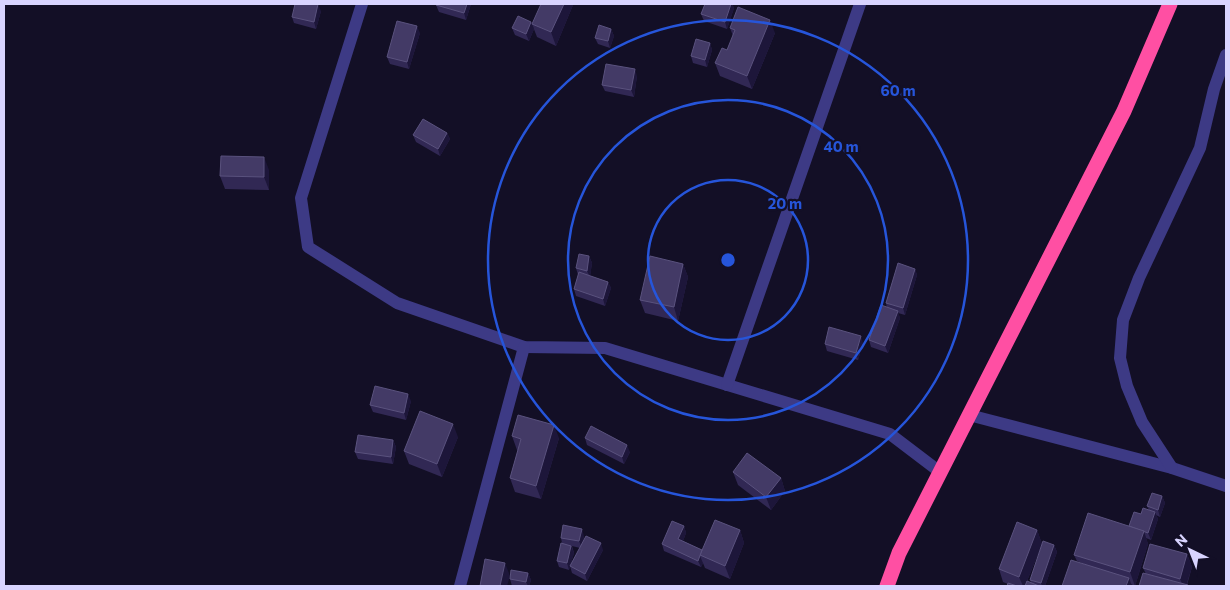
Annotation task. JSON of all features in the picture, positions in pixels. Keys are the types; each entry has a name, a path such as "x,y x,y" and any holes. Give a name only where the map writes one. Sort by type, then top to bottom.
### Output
{"highway":[{"path":"887,586 899,553 1124,111 1170,4"}],"street":[{"path":"362,4 301,198 308,247 397,303 524,347 604,348 890,434 940,472"},
{"path":"727,385 860,4"},
{"path":"1172,468 1142,422 1127,386 1120,358 1123,320 1139,278 1200,148 1214,89 1226,55"},
{"path":"460,586 524,347"},
{"path":"969,415 1172,468 1226,486"}],"building":[{"path":"295,4 318,4 314,22 292,17"},
{"path":"436,4 467,4 464,13"},
{"path":"541,4 564,4 551,32 532,24"},
{"path":"705,4 731,4 725,22 701,14"},
{"path":"738,7 770,20 747,76 715,63 722,48 727,50 735,30 730,28"},
{"path":"518,16 531,22 526,34 512,28"},
{"path":"397,21 417,26 407,62 387,57"},
{"path":"599,25 611,29 608,41 595,38"},
{"path":"696,39 710,43 705,60 691,56"},
{"path":"606,64 635,69 631,90 602,85"},
{"path":"423,119 447,133 438,149 413,135"},
{"path":"221,156 264,157 264,177 220,176"},
{"path":"579,254 589,256 587,271 576,268"},
{"path":"650,256 683,264 674,307 640,300"},
{"path":"898,263 915,269 903,308 886,303"},
{"path":"579,272 608,282 603,299 574,289"},
{"path":"881,305 898,311 885,346 869,340"},
{"path":"829,327 861,336 856,353 825,344"},
{"path":"375,386 408,394 404,413 370,405"},
{"path":"420,411 453,424 437,464 404,451"},
{"path":"518,415 554,425 536,486 510,478 521,439 512,436"},
{"path":"591,426 627,445 622,457 585,438"},
{"path":"358,435 393,440 391,457 355,452"},
{"path":"747,453 781,478 766,497 733,472"},
{"path":"1152,493 1162,496 1158,510 1147,506"},
{"path":"1143,508 1155,512 1148,533 1129,526 1134,512 1141,514"},
{"path":"1088,513 1144,531 1130,572 1074,555"},
{"path":"715,520 740,530 725,566 700,555"},
{"path":"672,521 684,526 678,539 702,550 698,561 662,544"},
{"path":"1017,522 1037,530 1019,577 999,569"},
{"path":"563,525 582,529 579,541 561,538"},
{"path":"586,536 601,543 585,574 570,566"},
{"path":"1043,541 1054,545 1041,583 1030,580"},
{"path":"561,543 571,546 567,563 557,561"},
{"path":"1150,544 1187,554 1180,579 1143,568"},
{"path":"485,559 505,563 500,586 480,586"},
{"path":"1071,560 1129,578 1126,586 1062,586"},
{"path":"511,570 528,573 526,582 510,579"},
{"path":"1143,573 1188,585 1139,586"},
{"path":"1027,581 1039,586 1025,586"}]}
